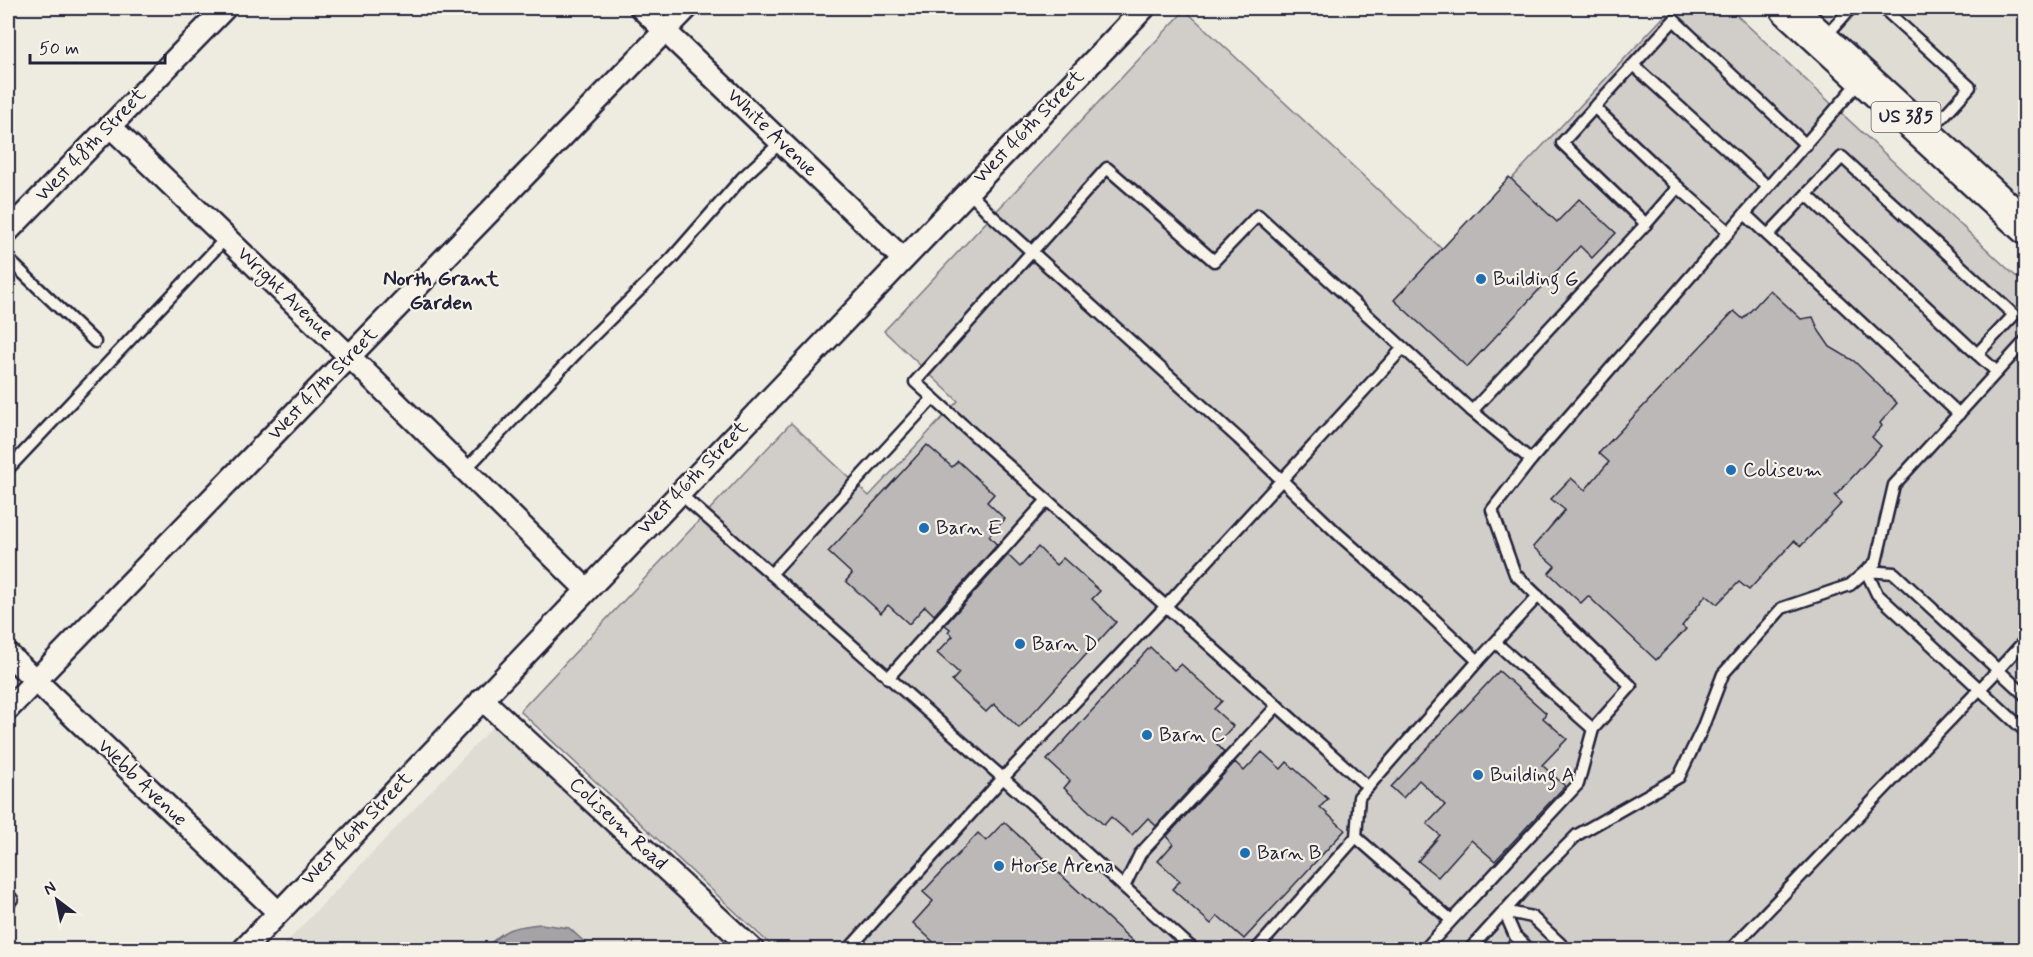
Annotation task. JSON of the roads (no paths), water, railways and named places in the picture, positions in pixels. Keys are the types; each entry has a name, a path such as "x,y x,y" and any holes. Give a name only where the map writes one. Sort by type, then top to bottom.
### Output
{"main road":[{"name":"US 385","path":"1787,8 2025,227"}],"street":[{"name":"West 48th Street","path":"8,231 225,8"},
{"name":"White Avenue","path":"641,8 903,259"},
{"name":"West 47th Street","path":"8,709 687,8"},
{"name":"West 46th Street","path":"243,950 1144,8"},
{"name":"Wright Avenue","path":"110,126 587,590"},
{"name":"Webb Avenue","path":"8,654 278,912"},
{"name":"Coliseum Road","path":"482,699 753,950"}],"lane":[{"path":"1822,40 1851,8"},
{"path":"1883,8 1970,87 1926,136"},
{"path":"1646,225 1562,143 1674,21 1806,145"},
{"path":"1633,65 1768,187"},
{"path":"1424,950 1578,784 1593,729 1631,686 1515,574 1492,510 1531,460 1864,78"},
{"path":"1594,107 1729,232"},
{"path":"465,470 584,345 672,258 742,178 782,142"},
{"path":"1768,235 1842,157 2014,315 1977,354"},
{"path":"1368,787 915,382 1107,168 1214,261 1258,215 1472,411 1531,460"},
{"path":"1472,411 1646,225 1678,187"},
{"path":"968,191 1031,252 1478,661"},
{"path":"1807,195 1997,372"},
{"path":"1745,214 1959,414"},
{"path":"8,470 226,238"},
{"path":"8,259 95,342"},
{"path":"1469,950 1577,835 1678,777 1702,729 1723,674 1782,608 1850,585 1876,562 1894,485 2025,340"},
{"path":"848,950 1003,778 1166,606 1403,348"},
{"path":"771,574 933,398"},
{"path":"679,493 1003,778 1194,950"},
{"path":"888,678 1047,500"},
{"path":"1866,571 1894,573 2025,696"},
{"path":"1866,571 1877,594 2025,732"},
{"path":"1256,950 1356,837 1359,797 1538,596"},
{"path":"1730,950 2025,639"},
{"path":"1496,643 1593,729"},
{"path":"1124,887 1140,854 1277,706"},
{"path":"1356,837 1451,920"},
{"path":"8,895 12,899 8,904"},
{"path":"1504,911 1515,936 1530,950"},
{"path":"1504,911 1532,917 1567,950"}],"place":[{"name":"Building G","path":"1481,279"},
{"name":"Coliseum","path":"1731,470"},
{"name":"Barn E","path":"924,528"},
{"name":"Barn D","path":"1020,644"},
{"name":"Barn C","path":"1147,735"},
{"name":"Building A","path":"1478,775"},
{"name":"Barn B","path":"1245,853"},
{"name":"Horse Arena","path":"999,866"}],"district":[{"name":"North Grant Garden","path":"441,291"}]}
